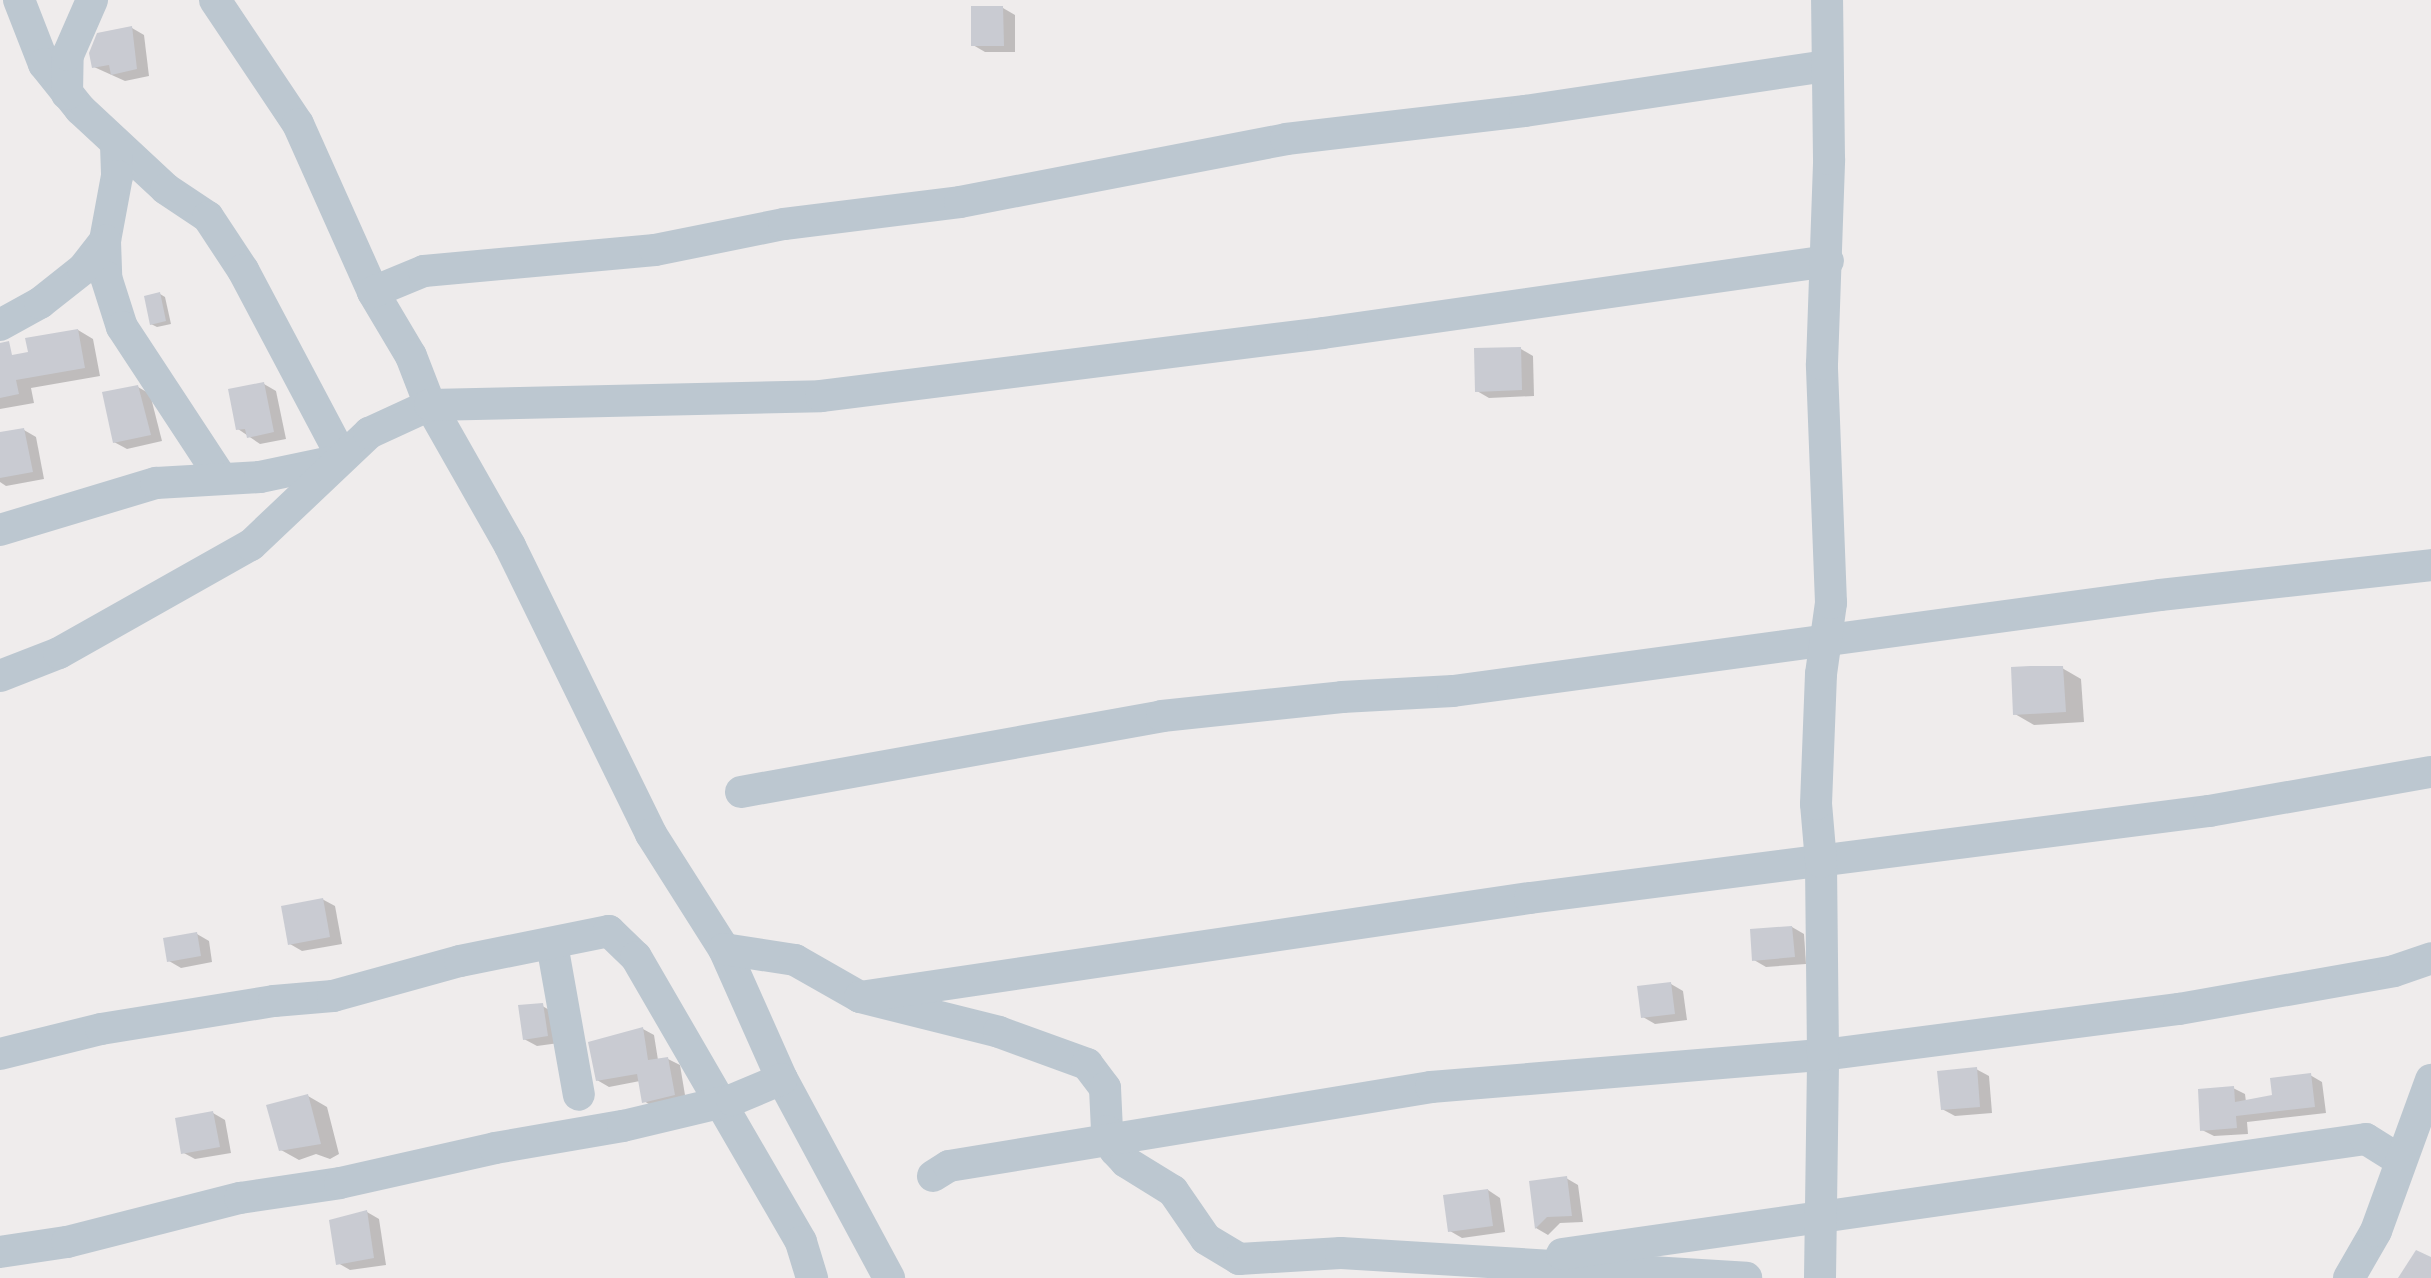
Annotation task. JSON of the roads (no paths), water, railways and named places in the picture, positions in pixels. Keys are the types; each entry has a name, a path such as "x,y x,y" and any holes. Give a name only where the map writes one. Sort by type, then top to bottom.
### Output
{"street":[{"path":"19,0 44,64 67,94 116,145 166,189 208,217 243,270 340,459"},
{"path":"67,94 68,55 92,0"},
{"path":"215,0 299,124 373,292 411,356 430,405 510,546 651,834 724,949 782,1079 889,1278"},
{"path":"1820,1278 1823,1055 1821,862 1817,777 1821,674 1828,642 1822,364 1828,261 1826,0"},
{"path":"373,292 424,271 552,256 655,250 784,224 960,202 1286,139 1525,111 1825,66"},
{"path":"116,145 117,176 104,241 106,277 122,327 221,478"},
{"path":"0,325 40,303 83,270 104,241"},
{"path":"0,676 59,653 251,545 369,433 430,405 821,396 1323,333 1828,261"},
{"path":"0,530 156,483 281,474 340,459"},
{"path":"741,792 1162,716 1342,697 1453,691 2160,595 2431,565"},
{"path":"860,997 1208,943 2209,811 2431,772"},
{"path":"0,1054 101,1029 274,1001 333,996 460,961 609,932 636,957 800,1242 812,1278"},
{"path":"551,944 579,1095"},
{"path":"724,949 795,960 860,997 999,1032 1087,1063 1105,1088 1112,1143 1126,1162 1173,1191 1206,1239 1239,1259 1308,1252 1507,1266 1745,1278"},
{"path":"933,1176 949,1166 1112,1143 1431,1087 1823,1055 2179,1009 2395,971 2431,958"},
{"path":"0,1252 67,1242 240,1198 340,1183 720,1103 782,1079"},
{"path":"2349,1278 2376,1231 2431,1080"},
{"path":"1432,1278 1507,1266 1529,1258 1822,1217 2132,1169 2366,1139 2400,1160"}]}
